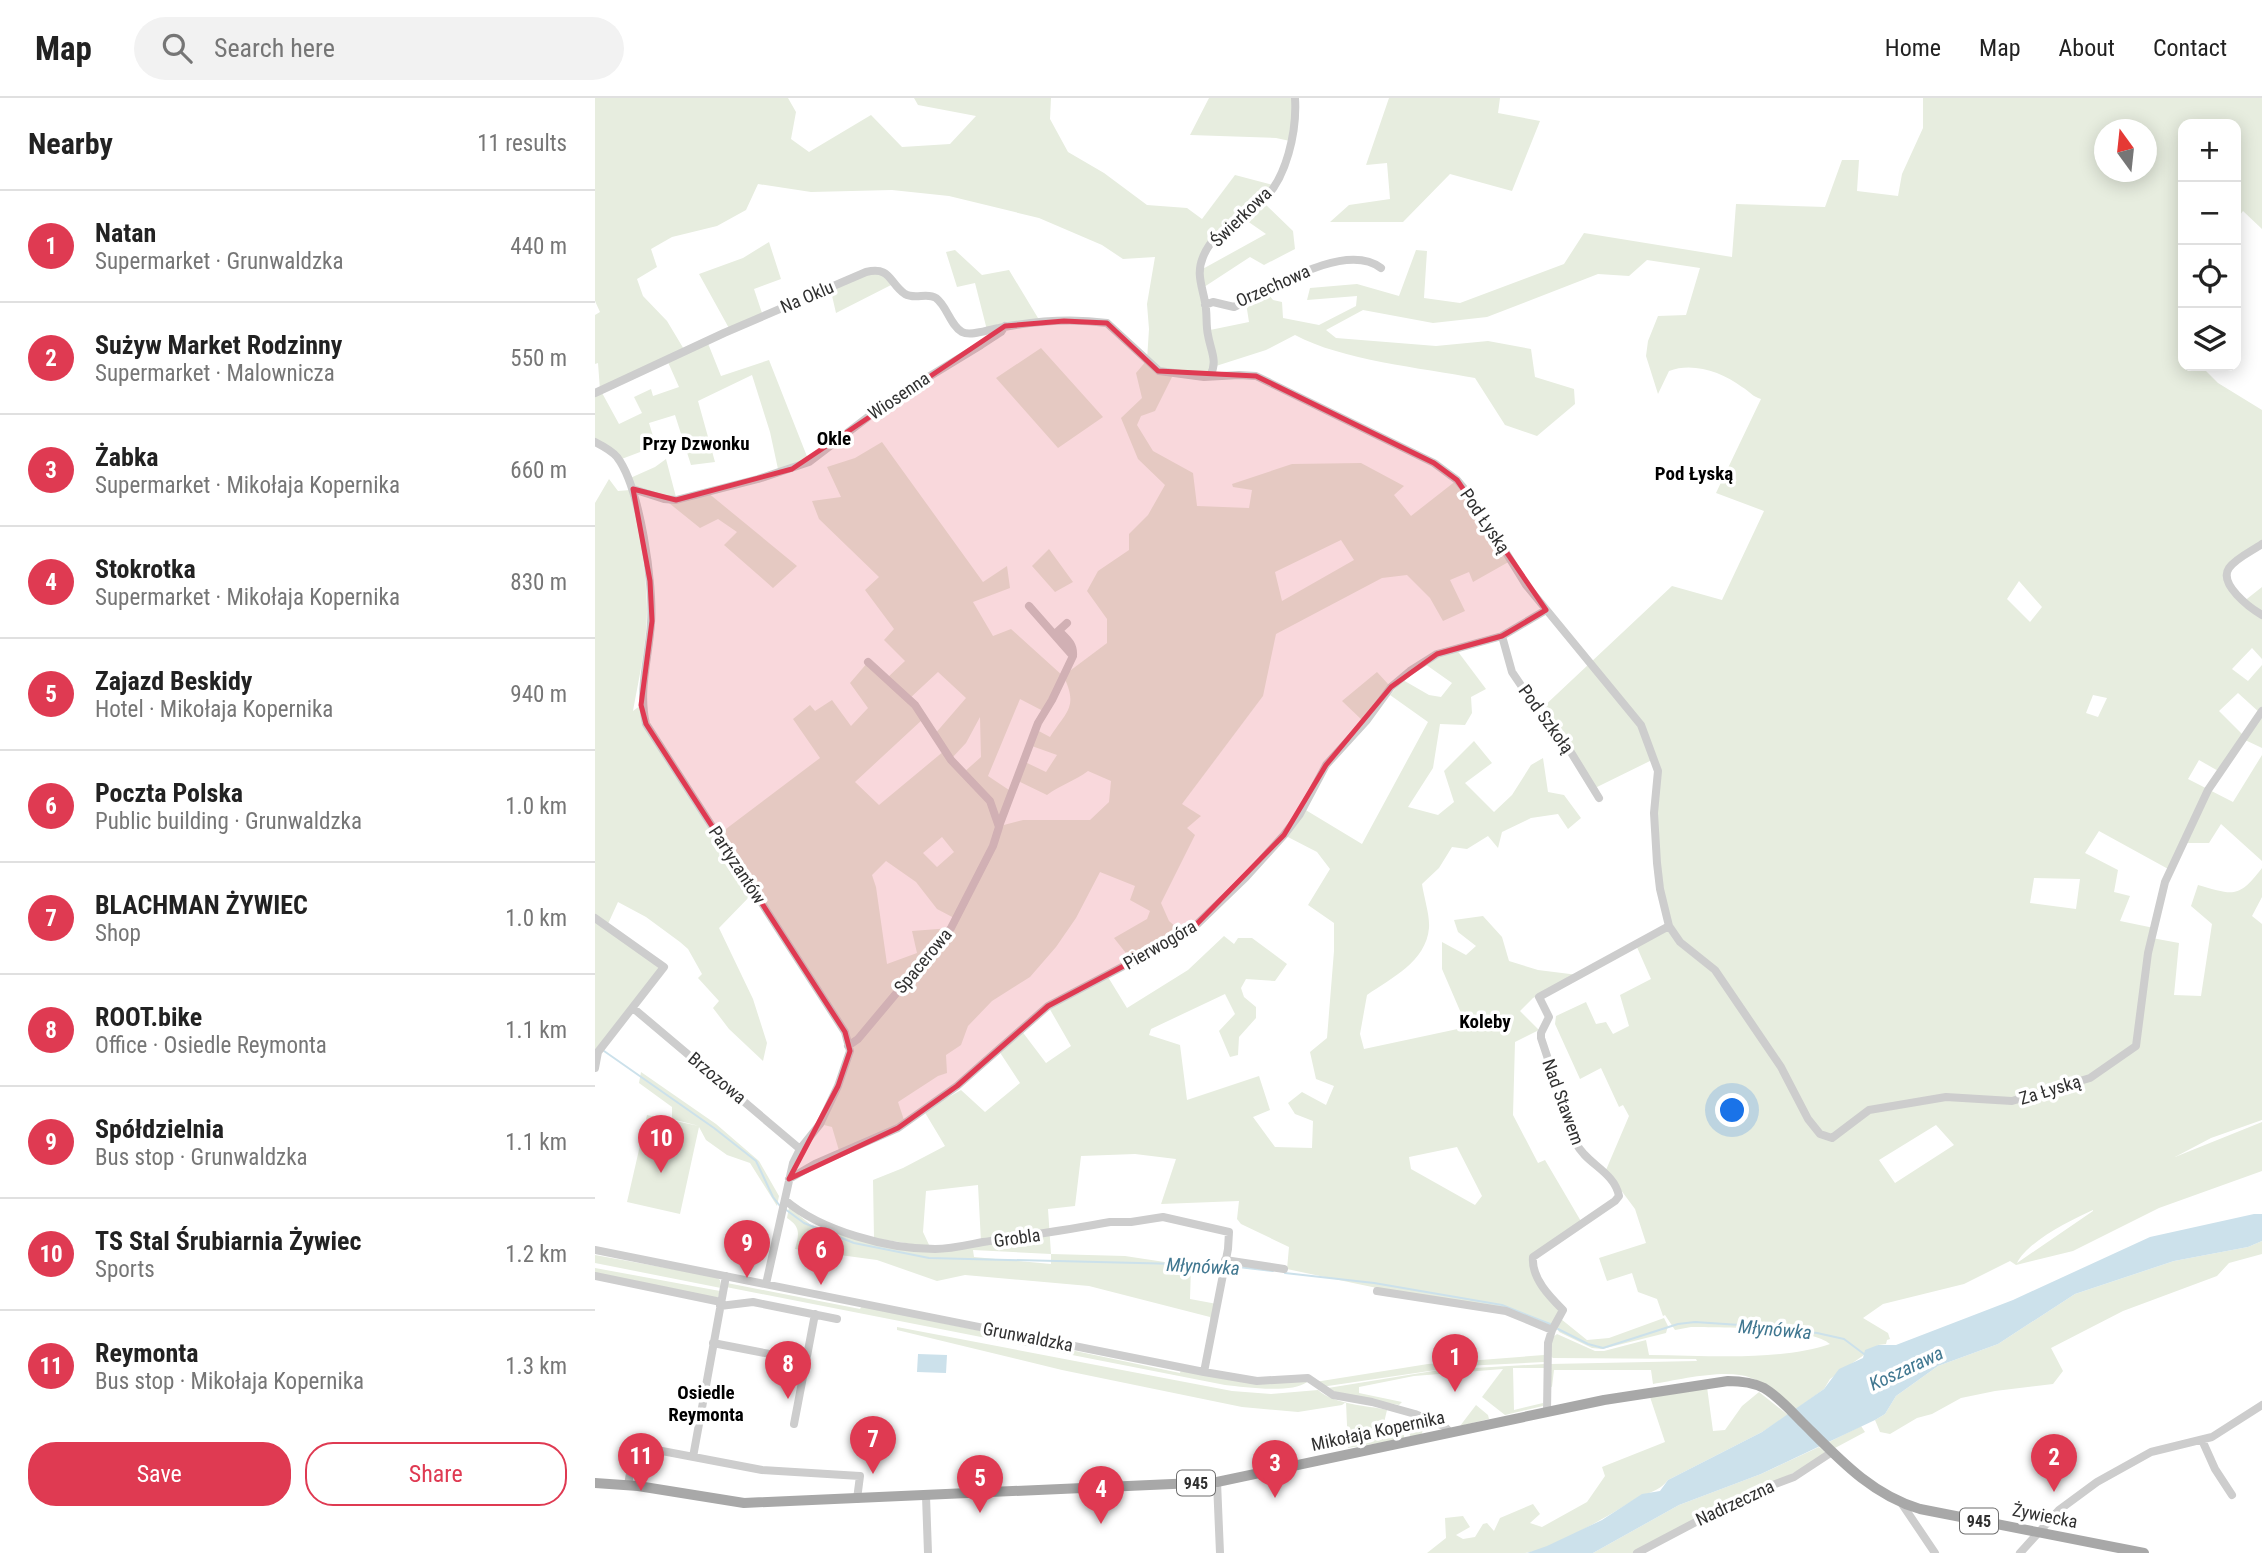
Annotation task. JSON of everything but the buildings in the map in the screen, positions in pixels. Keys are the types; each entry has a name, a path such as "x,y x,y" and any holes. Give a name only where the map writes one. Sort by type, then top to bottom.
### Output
{"main road":[{"name":"Mikołaja Kopernika","path":"595,1483 628,1485 744,1503 1217,1482 1631,1395 1728,1381 1748,1382 1765,1389 1783,1403 1832,1452"},
{"name":"Żywiecka","path":"1832,1452 1873,1488 1902,1504 2144,1553"}],"street":[{"name":"Świerkowa","path":"1210,376 1215,366 1199,283 1204,254 1240,215 1262,201 1280,176 1292,143 1296,119 1295,98"},
{"name":"Orzechowa","path":"1205,305 1213,302 1234,307 1293,276 1312,268 1340,262 1369,262 1381,268"},
{"name":"Na Oklu","path":"595,393 730,330 874,270 880,270 887,275 900,290 911,297 933,296 939,300 961,332 968,334 1005,327"},
{"name":"Pod Łyską","path":"1005,327 1065,321 1107,323 1159,371 1210,376 1256,376 1434,463 1457,480 1473,499 1526,585 1641,725 1658,771 1654,813 1657,863 1669,926"},
{"name":"Wiosenna","path":"633,488 664,499 676,500 758,479 809,462 889,401 981,345 1005,327"},
{"name":"Partyzantów","path":"595,442 615,455 633,488 650,581 652,621 641,705 646,724 844,1030 848,1046"},
{"path":"2262,544 2233,564 2227,570 2227,575 2234,591 2247,605 2262,615"},
{"name":"Spacerowa","path":"848,1046 858,1039 951,929 993,846 1038,723 1052,701 1073,656 1029,606"},
{"name":"Pierwogóra","path":"789,1179 815,1164 898,1128 957,1086 1048,1006 1190,930 1284,835 1300,814 1326,765 1367,720 1391,687 1437,653 1502,636 1546,610"},
{"path":"1056,634 1067,622"},
{"name":"Pod Szkołą","path":"1502,636 1512,672 1542,716 1564,741 1599,798"},
{"path":"867,662 915,705 951,760 990,801 999,827"},
{"name":"Za Łyską","path":"1669,926 1680,942 1715,970 1781,1067 1808,1119 1820,1135 1832,1138 1868,1110 1946,1097 2012,1101 2090,1078 2136,1046 2148,953 2165,882 2208,790 2262,711"},
{"path":"595,918 664,967 598,1052 595,1068"},
{"name":"Nad Stawem","path":"1547,1412 1548,1343 1563,1310 1544,1288 1533,1266 1533,1257 1619,1196 1618,1189 1608,1176 1584,1156 1576,1143 1541,1038 1549,1017 1539,997 1669,926"},
{"name":"Brzozowa","path":"633,1008 800,1149"},
{"path":"766,1284 793,1164 800,1149 820,1124 838,1086 850,1051 848,1046"},
{"name":"Grobla","path":"785,1200 800,1213 848,1234 913,1248 936,1250 1110,1222 1163,1217 1229,1232 1204,1372"},
{"name":"Grunwaldzka","path":"595,1250 1204,1372 1257,1381 1308,1378 1333,1395 1372,1402 1428,1419 1444,1426 1451,1433"},
{"path":"1226,1259 1284,1269"},
{"path":"595,1276 720,1304 753,1302 837,1319"},
{"path":"692,1457 726,1276"},
{"path":"1377,1291 1506,1311 1552,1330"},
{"path":"794,1424 815,1314"},
{"path":"713,1343 806,1361"},
{"path":"2020,1553 2059,1510 2097,1482 2151,1452 2213,1437 2262,1405"},
{"path":"1427,1438 1428,1419"},
{"path":"2202,1440 2215,1469 2232,1495"},
{"path":"628,1485 634,1451 641,1447 762,1470 860,1476 857,1499"},
{"name":"Nadrzeczna","path":"1637,1553 1748,1494 1794,1477 1832,1452"},
{"path":"1217,1482 1220,1553"},
{"path":"926,1496 928,1553"},
{"path":"1902,1504 1935,1553"}],"highlighted area":[{"path":"1064,321 1107,323 1158,371 1256,376 1434,463 1457,480 1546,610 1502,636 1437,654 1391,687 1326,765 1284,835 1190,931 1048,1006 957,1086 898,1128 789,1179 838,1086 850,1051 845,1032 646,724 641,705 652,621 650,581 633,489 676,500 792,469 1005,326"}],"shaded area":[{"path":"595,98 788,98 796,112 791,139 809,152 871,115 902,147 950,144 976,116 918,105 914,98 1051,98 1050,119 1068,152 1104,173 1147,205 1187,208 1202,219 1235,175 1273,185 1262,201 1293,231 1295,249 1264,265 1250,257 1201,289 1210,330 1249,322 1246,303 1266,291 1273,300 1282,302 1283,318 1319,325 1356,306 1357,296 1307,300 1310,288 1357,284 1399,296 1416,250 1427,251 1424,298 1460,303 1564,264 1584,233 1732,257 1736,204 1825,207 1842,160 1859,160 1857,191 1898,196 1902,174 1923,128 1923,98 2262,98 2262,229 2243,211 2241,214 2241,119 2178,119 2178,371 2206,371 2218,383 2262,410 2262,545 2228,570 2227,575 2243,602 2262,587 2262,659 2252,648 2232,669 2248,681 2262,665 2262,748 2243,739 2260,713 2238,693 2219,711 2243,735 2220,772 2199,760 2188,779 2233,802 2262,755 2262,861 2221,824 2209,843 2183,843 2170,870 2099,831 2085,853 2118,870 2114,892 2130,896 2120,921 2154,928 2152,938 2179,943 2174,995 2201,996 2212,924 2191,906 2198,885 2234,892 2247,885 2262,868 2262,897 2252,916 2262,924 2262,1120 2211,1138 2175,1157 2262,1122 2262,1171 2159,1208 2073,1251 2016,1265 2010,1261 1964,1284 1883,1304 1863,1318 1888,1333 1890,1339 1886,1344 1878,1345 1830,1379 1824,1389 1795,1410 1763,1384 1741,1375 1703,1376 1653,1384 1651,1370 1554,1370 1552,1387 1549,1386 1550,1364 1697,1361 1553,1358 1549,1355 1553,1337 1557,1334 1595,1351 1646,1340 1649,1355 1764,1355 1809,1350 1830,1344 1819,1338 1785,1331 1691,1327 1675,1330 1665,1315 1663,1316 1657,1299 1638,1292 1632,1273 1607,1281 1599,1258 1646,1243 1635,1209 1606,1170 1629,1116 1623,1105 1619,1107 1601,1068 1580,1079 1555,1024 1556,1016 1586,1002 1596,1024 1606,1022 1613,1034 1629,1026 1620,995 1651,979 1636,945 1669,926 1657,863 1658,771 1652,760 1595,788 1602,803 1564,741 1540,710 1672,586 1722,600 1764,511 1716,493 1761,399 1716,373 1697,368 1669,371 1658,394 1646,356 1648,341 1658,316 1686,315 1700,268 1647,260 1629,276 1598,274 1487,317 1433,323 1363,310 1326,330 1336,338 1436,346 1488,341 1531,349 1535,377 1574,389 1575,404 1537,436 1505,425 1475,378 1358,357 1314,344 1295,335 1266,350 1216,366 1210,376 1174,373 1155,411 1141,416 1137,425 1153,451 1193,473 1197,506 1249,508 1252,490 1233,487 1232,484 1292,464 1361,463 1404,486 1394,495 1411,516 1457,480 1512,560 1473,582 1469,572 1450,580 1465,611 1443,621 1430,598 1407,575 1382,578 1276,634 1263,696 1182,804 1201,816 1187,828 1195,835 1161,903 1169,921 1182,932 1133,962 1114,938 1147,919 1150,911 1130,900 1135,886 1100,872 1076,918 1056,947 1030,977 992,1001 968,1026 961,1045 946,1055 947,1073 898,1102 905,1123 840,1154 832,1127 820,1124 850,1051 845,1032 754,892 719,928 753,999 767,1043 763,1061 729,1029 713,1008 719,1001 698,978 702,974 688,949 646,917 618,902 607,926 664,967 595,1050 595,503 609,479 618,491 630,490 644,564 647,622 633,711 641,705 646,724 718,835 820,758 793,719 810,705 815,711 832,700 851,726 868,708 850,683 868,662 886,679 905,661 884,640 894,629 865,590 879,577 819,519 812,501 841,497 827,467 855,458 882,442 983,582 1007,566 1010,588 973,602 993,636 1011,629 1063,676 1107,643 1107,619 1087,591 1098,571 1129,550 1129,534 1148,515 1165,485 1138,459 1121,418 1142,398 1136,373 1147,360 1147,304 1155,257 1123,259 1102,245 1039,218 949,196 892,190 811,192 758,184 746,210 717,226 672,237 651,249 657,267 637,279 643,296 667,321 685,351 707,341 721,376 769,360 808,459 778,469 770,432 752,375 698,401 715,462 691,465 675,415 649,423 656,446 619,460 595,442 595,393 600,390 598,363 595,364 595,315 600,312 595,301","holes":["1240,216 1266,234 1199,271 1204,254","667,360 679,387 653,396 651,389 634,397 642,413 619,424 601,391","1341,540 1354,560 1282,601 1275,572","2019,581 2042,607 2030,622 2007,599","938,672 966,698 934,735 944,751 879,805 855,782 923,719 909,699","1064,677 1070,695 1066,715 1050,737 1035,729 1029,745 1057,755 1046,772 1023,761 1016,780 1047,795 1088,771 1111,781 1109,802 1090,820 1023,820 1000,826 1012,792 988,776 1020,699 1045,712","2093,695 2107,698 2098,717 2086,713","980,717 981,757 963,773 951,759 966,743","942,837 954,852 937,867 923,853","886,861 916,882 937,909 956,919 951,928 912,931 917,953 887,964 872,875","2034,878 2080,879 2076,909 2030,903","1936,1125 1954,1145 1895,1183 1879,1160","2093,1211 2017,1263 2040,1239"]},
{"path":"1209,98 1295,98 1290,141 1276,138 1190,135"},
{"path":"1389,98 1500,98 1498,113 1540,121 1512,191 1450,174 1403,222 1330,222 1349,205 1390,199 1387,163 1366,165"},
{"path":"769,242 781,279 754,289 763,316 730,330 699,274 743,258"},
{"path":"955,250 982,275 1009,270 1041,323 987,330 975,283 957,287 946,252"},
{"path":"874,270 895,283 836,313 830,287"},
{"path":"1041,348 1103,417 1058,448 996,378"},
{"path":"666,459 676,497 707,492 797,566 773,588 724,545 737,532 718,519 700,528 664,499 633,489 628,479"},
{"path":"1049,549 1073,582 1055,592 1032,566"},
{"path":"1456,649 1486,689 1471,697 1472,713 1465,725 1440,724 1433,768 1408,807 1438,815 1454,802 1444,771 1474,741 1492,763 1465,783 1494,812 1512,795 1531,765 1543,758 1548,792 1564,795 1581,818 1568,829 1558,814 1531,818 1502,832 1498,848 1488,836 1467,849 1452,847 1439,868 1422,884 1429,923 1426,940 1406,968 1367,995 1360,1034 1364,1049 1467,1027 1442,969 1442,942 1466,955 1476,946 1458,932 1454,920 1483,916 1502,937 1509,961 1538,970 1578,975 1533,998 1520,1011 1539,1030 1515,1042 1513,1115 1538,1163 1545,1160 1582,1223 1533,1257 1533,1266 1560,1312 1552,1328 1508,1311 1391,1291 1287,1269 1289,1247 1241,1224 1237,1219 1239,1201 1161,1204 1176,1159 1135,1154 1081,1156 1075,1206 1048,1209 1051,1254 1125,1256 1191,1266 1190,1299 1217,1304 1212,1331 1210,1317 1089,1286 965,1275 937,1281 877,1260 795,1249 798,1231 787,1218 789,1207 811,1225 858,1240 911,1250 981,1242 978,1185 926,1191 923,1232 930,1247 874,1238 873,1180 945,1146 924,1111 961,1090 985,1112 1020,1083 999,1051 1021,1030 1046,1063 1071,1046 1048,1006 1108,977 1127,1008 1188,970 1224,936 1234,944 1238,938 1252,938 1287,964 1275,981 1246,979 1241,988 1244,997 1256,1007 1256,1018 1239,1037 1238,1055 1230,1057 1219,1031 1235,1014 1225,994 1151,1029 1149,1035 1180,1045 1187,1100 1259,1076 1270,1110 1253,1117 1275,1147 1312,1148 1313,1121 1295,1114 1288,1103 1302,1092 1326,1105 1334,1086 1316,1079 1310,1052 1327,1038 1334,923 1308,905 1330,869 1317,852 1286,836 1304,809 1362,844 1428,722 1390,695 1403,680 1429,695 1441,697 1452,683 1425,664","holes":["1457,1147 1482,1196 1475,1205 1411,1169 1409,1157","973,1250 1051,1254 1051,1264 974,1257"]},
{"path":"1377,672 1389,685 1363,721 1342,701"},
{"path":"641,1072 716,1124 759,1161 779,1196 777,1206 750,1163 727,1155 706,1140 699,1127 680,1214 627,1202 647,1115 699,1126 672,1119 672,1107 639,1083"},
{"path":"2262,1241 2262,1254 2229,1263 2217,1276 2123,1311 2051,1348 2063,1371 2053,1384 1961,1398 1890,1434 1880,1432 1875,1420 1885,1414 1896,1396 1938,1366 1998,1344 2075,1294 2174,1261 2248,1247"},
{"path":"595,1255 716,1277 720,1280 721,1288 595,1263"},
{"path":"595,1268 720,1291 718,1297 714,1298 595,1273"},
{"path":"727,1283 860,1309 862,1306 1180,1373 1181,1369 1226,1379 1307,1382 1300,1386 1279,1389 1225,1385 726,1287"},
{"path":"1664,1318 1668,1326 1666,1333 1602,1349 1592,1348 1559,1332 1557,1327 1561,1319 1587,1340 1609,1338"},
{"path":"897,1327 1232,1391 1271,1394 1318,1390 1333,1399 1345,1402 1342,1405 1298,1412 1242,1407 1062,1370 897,1330"},
{"path":"1544,1355 1544,1362 1463,1366 1321,1387 1315,1382 1428,1364"},
{"path":"1545,1364 1545,1368 1513,1368 1514,1410 1543,1403 1543,1406 1505,1415 1482,1397 1503,1369 1414,1376 1359,1387 1359,1393 1402,1402 1399,1405 1337,1393 1328,1388 1439,1370"},
{"path":"1707,1387 1713,1431 1725,1430 1742,1406 1759,1392 1788,1415 1762,1432 1668,1480 1656,1490 1550,1546 1525,1553 1427,1553 1446,1538 1445,1518 1463,1516 1470,1527 1456,1535 1463,1539 1475,1537 1483,1524 1487,1523 1494,1531 1500,1518 1533,1504 1540,1514 1530,1523 1542,1527 1587,1502 1605,1476 1602,1467 1665,1442 1650,1397"},
{"path":"1346,1403 1387,1410 1382,1431 1404,1435 1404,1439 1348,1448"},
{"path":"1476,1405 1489,1419 1460,1426"},
{"path":"1413,1417 1421,1422 1424,1428 1421,1435 1410,1437 1408,1418"},
{"path":"1861,1426 1865,1432 1835,1448 1829,1442"},
{"path":"1819,1447 1826,1453 1805,1467 1633,1553 1593,1553 1679,1505 1761,1474"}],"water":[{"name":"Koszarawa","path":"2262,1214 2262,1241 2248,1247 2174,1261 2075,1294 1998,1344 1938,1366 1896,1396 1885,1414 1875,1420 1761,1474 1679,1505 1593,1553 1527,1553 1602,1520 1642,1494 1660,1491 1668,1480 1762,1432 1824,1389 1839,1369 1863,1358 1865,1350 1878,1345 1896,1345 2013,1300 2150,1237"},
{"path":"918,1354 947,1355 946,1373 917,1372"}],"waterway":[{"name":"Młynówka","path":"604,1051 714,1128 756,1161 780,1206"},
{"name":"Młynówka","path":"785,1209 804,1223 854,1243 929,1258 1220,1265"},
{"name":"Młynówka","path":"1230,1266 1273,1271"},
{"name":"Młynówka","path":"1285,1273 1374,1283 1502,1305 1550,1324"},
{"name":"Młynówka","path":"1558,1329 1588,1344 1603,1348 1678,1324 1695,1322 1770,1327 1844,1339 1864,1354"}],"place":[{"name":"TS Stal Śrubiarnia Żywiec","path":"661,1173"},
{"name":"Spółdzielnia","path":"747,1278"},
{"name":"Poczta Polska","path":"821,1285"},
{"name":"Natan","path":"1455,1392"},
{"name":"ROOT.bike","path":"788,1399"},
{"name":"BLACHMAN ŻYWIEC","path":"873,1474"},
{"name":"Reymonta","path":"641,1491"},
{"name":"Sużyw Market Rodzinny","path":"2054,1492"},
{"name":"Żabka","path":"1275,1498"},
{"name":"Zajazd Beskidy","path":"980,1513"},
{"name":"Stokrotka","path":"1101,1524"}],"district":[{"name":"Okle","path":"834,438"},
{"name":"Przy Dzwonku","path":"696,443"},
{"name":"Pod Łyską","path":"1694,473"},
{"name":"Koleby","path":"1485,1021"},
{"name":"Osiedle Reymonta","path":"706,1403"}]}
